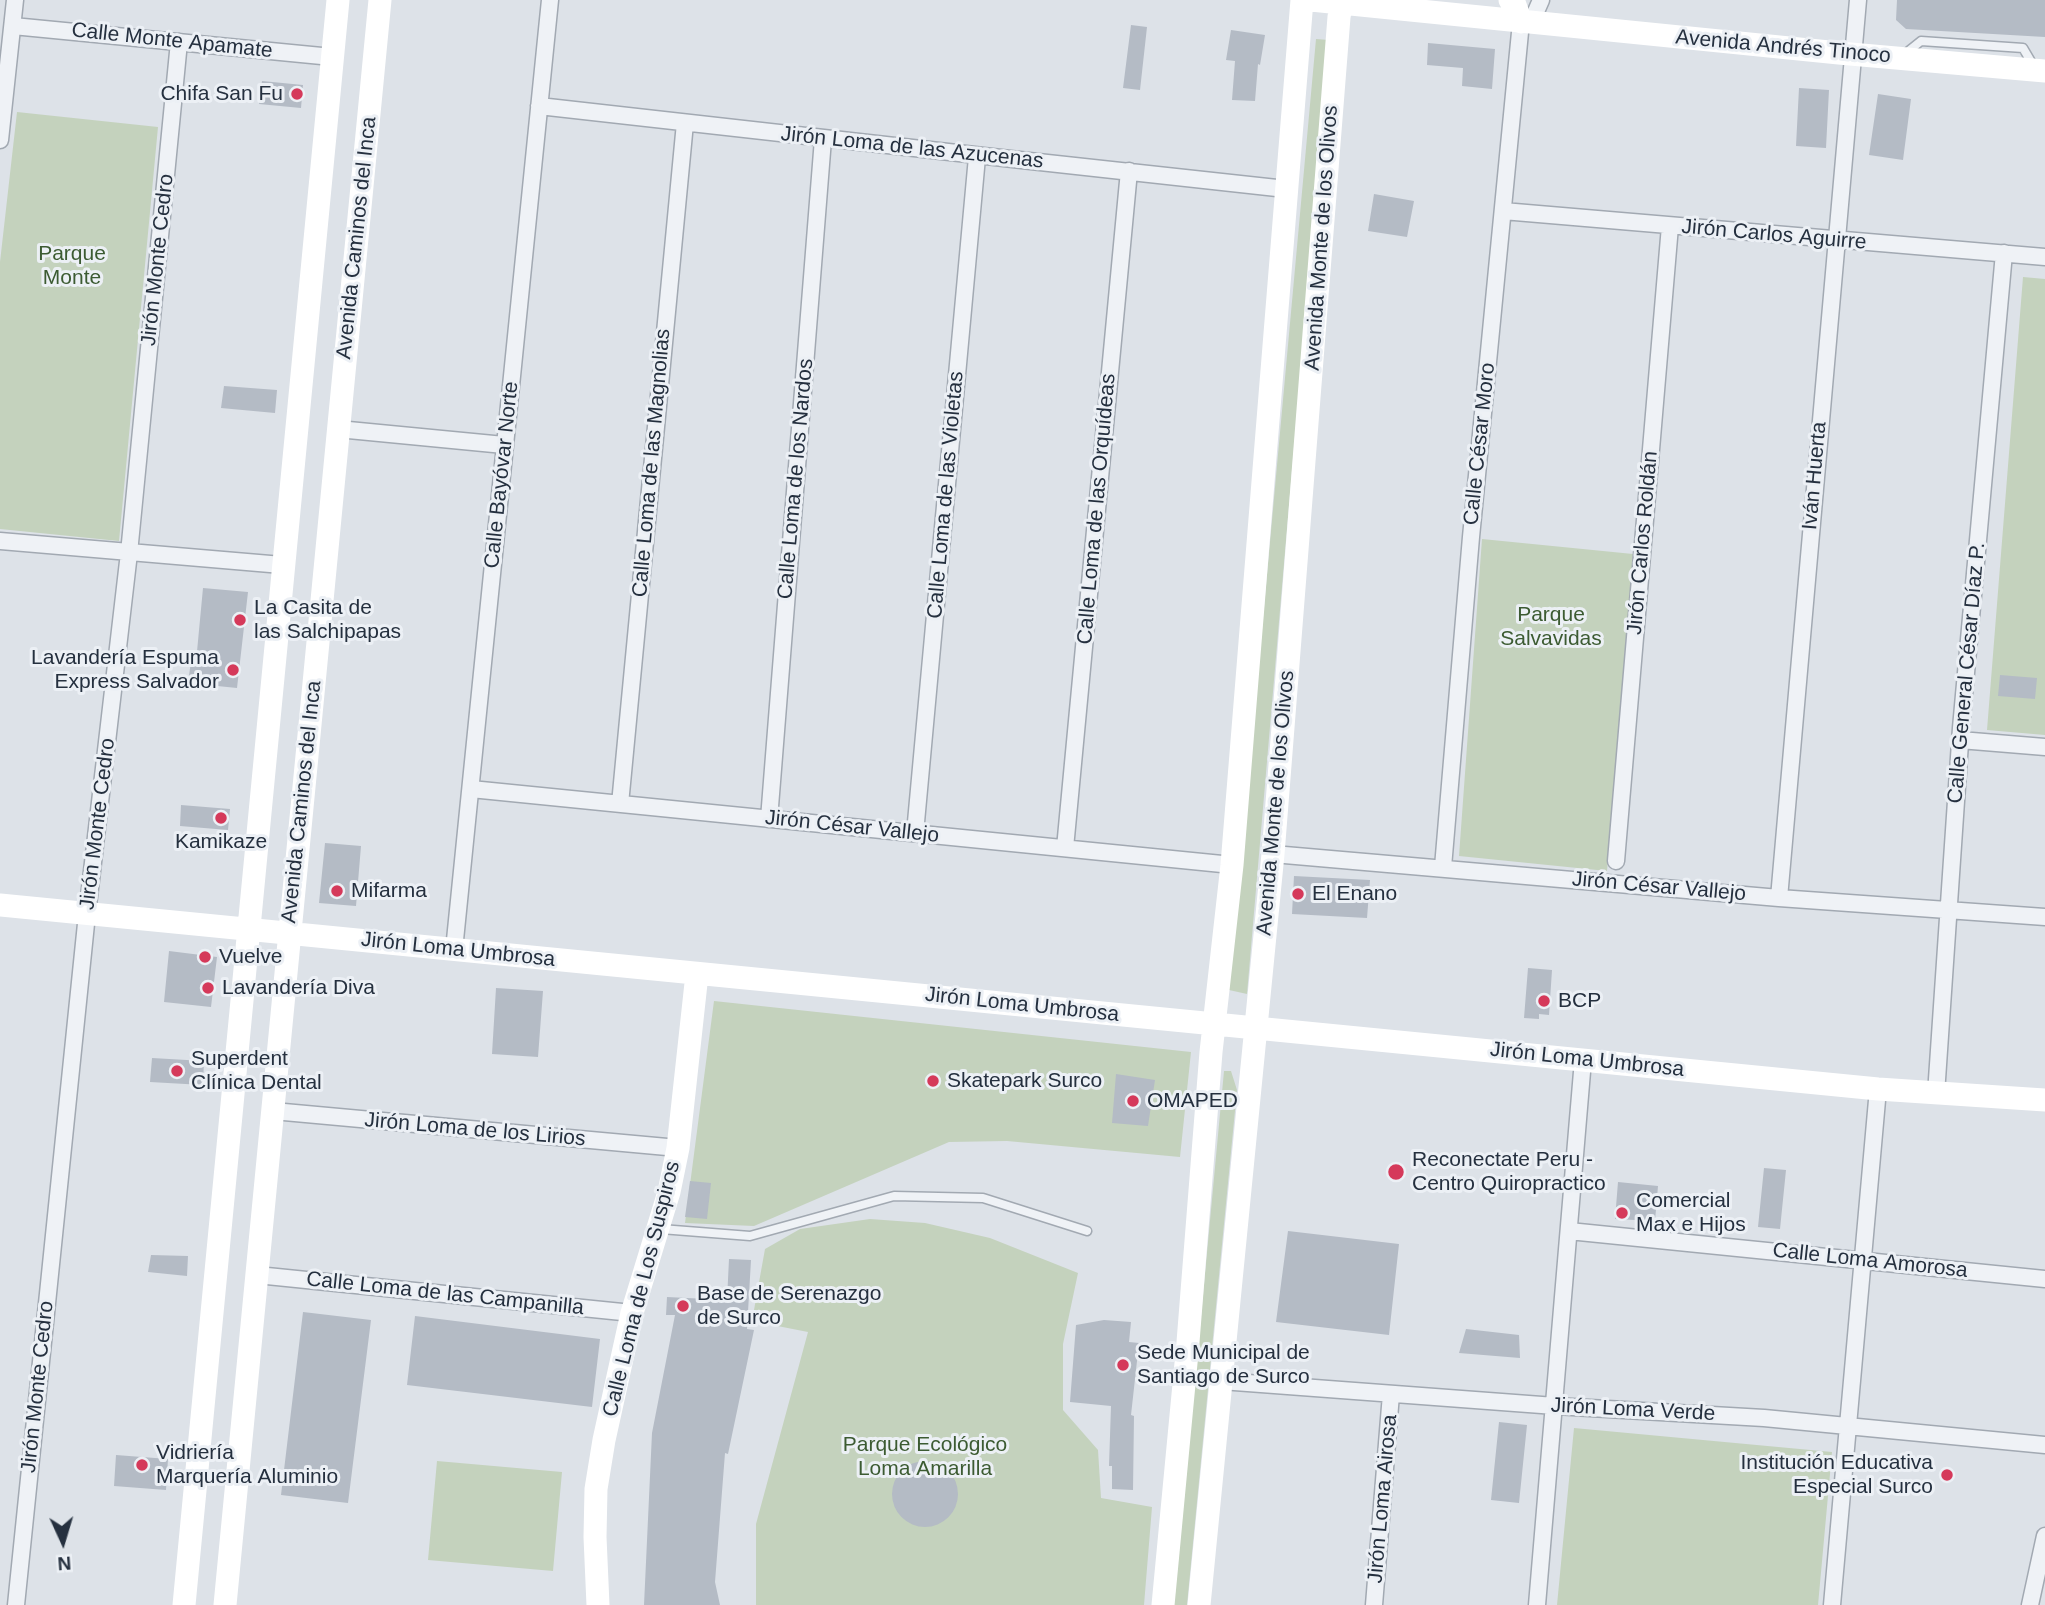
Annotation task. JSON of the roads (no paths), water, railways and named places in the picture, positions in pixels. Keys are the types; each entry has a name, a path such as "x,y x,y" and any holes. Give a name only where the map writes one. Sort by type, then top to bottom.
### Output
{"street":[{"path":"0,140 15,0"},
{"name":"Avenida Caminos del Inca","path":"184,1605 338,0"},
{"name":"Avenida Caminos del Inca","path":"225,1605 380,0"},
{"name":"Calle Bayóvar Norte","path":"454,950 550,0"},
{"name":"Avenida Monte de los Olivos","path":"1163,1605 1215,1024 1232,865 1302,0"},
{"name":"Avenida Andrés Tinoco","path":"1311,0 2041,71"},
{"path":"1510,0 1526,22"},
{"name":"Calle César Moro","path":"1443,867 1471,537 1503,211 1526,22 1541,0"},
{"name":"Iván Huerta","path":"1779,898 1858,0"},
{"name":"Avenida Monte de los Olivos","path":"1199,1605 1273,854 1342,1"},
{"name":"Calle Monte Apamate","path":"13,26 332,57"},
{"name":"Jirón Monte Cedro","path":"16,1605 87,914 129,553 179,42"},
{"name":"Jirón Loma de las Azucenas","path":"539,106 977,157 1286,189"},
{"name":"Calle Loma de las Magnolias","path":"620,804 685,123"},
{"name":"Calle Loma de los Nardos","path":"769,819 823,139"},
{"name":"Calle Loma de las Violetas","path":"915,833 977,157"},
{"name":"Calle Loma de las Orquídeas","path":"1065,848 1129,171"},
{"name":"Jirón Carlos Aguirre","path":"1503,211 2045,257"},
{"name":"Jirón Carlos Roldán","path":"1616,861 1670,226"},
{"name":"Calle General César Díaz P.","path":"1936,1094 1961,740 2004,253"},
{"path":"338,429 505,445"},
{"path":"0,541 282,565"},
{"path":"1961,740 2045,747"},
{"name":"Jirón César Vallejo","path":"471,789 1232,865"},
{"name":"Jirón César Vallejo","path":"1273,854 1779,898 2045,917"},
{"name":"Jirón Loma Umbrosa","path":"0,905 1878,1089 2045,1100"},
{"name":"Calle Loma de Los Suspiros","path":"598,1605 596,1489 632,1313 658,1229 678,1149 698,974"},
{"path":"1537,1605 1583,1060"},
{"path":"1832,1605 1878,1089"},
{"name":"Jirón Loma de los Lirios","path":"273,1111 678,1149"},
{"name":"Calle Loma Amorosa","path":"1569,1231 2045,1279"},
{"name":"Calle Loma de las Campanilla","path":"257,1275 632,1313"},
{"name":"Jirón Loma Verde","path":"1221,1381 1850,1425 2045,1445"},
{"name":"Jirón Loma Airosa","path":"1374,1605 1391,1394"},
{"path":"2030,1605 2045,1536"}],"lane":[{"path":"658,1229 750,1236 894,1196 983,1198 1087,1231"}],"place":[{"name":"Chifa San Fu","path":"297,94"},
{"name":"La Casita de las Salchipapas","path":"240,620"},
{"name":"Lavandería Espuma Express Salvador","path":"233,670"},
{"name":"Kamikaze","path":"221,818"},
{"name":"Mifarma","path":"337,891"},
{"name":"El Enano","path":"1298,894"},
{"name":"Vuelve","path":"205,957"},
{"name":"Lavandería Diva","path":"208,988"},
{"name":"BCP","path":"1544,1001"},
{"name":"Superdent Clínica Dental","path":"177,1071"},
{"name":"Skatepark Surco","path":"933,1081"},
{"name":"OMAPED","path":"1133,1101"},
{"name":"Reconectate Peru - Centro Quiropractico","path":"1396,1172"},
{"name":"Comercial Max e Hijos","path":"1622,1213"},
{"name":"Base de Serenazgo de Surco","path":"683,1306"},
{"name":"Sede Municipal de Santiago de Surco","path":"1123,1365"},
{"name":"Vidriería Marquería Aluminio","path":"142,1465"},
{"name":"Institución Educativa Especial Surco","path":"1947,1475"}],"park label":[{"name":"Parque Monte","path":"72,266"},
{"name":"Parque Salvavidas","path":"1551,627"},
{"name":"Parque Ecológico Loma Amarilla","path":"925,1457"}]}
